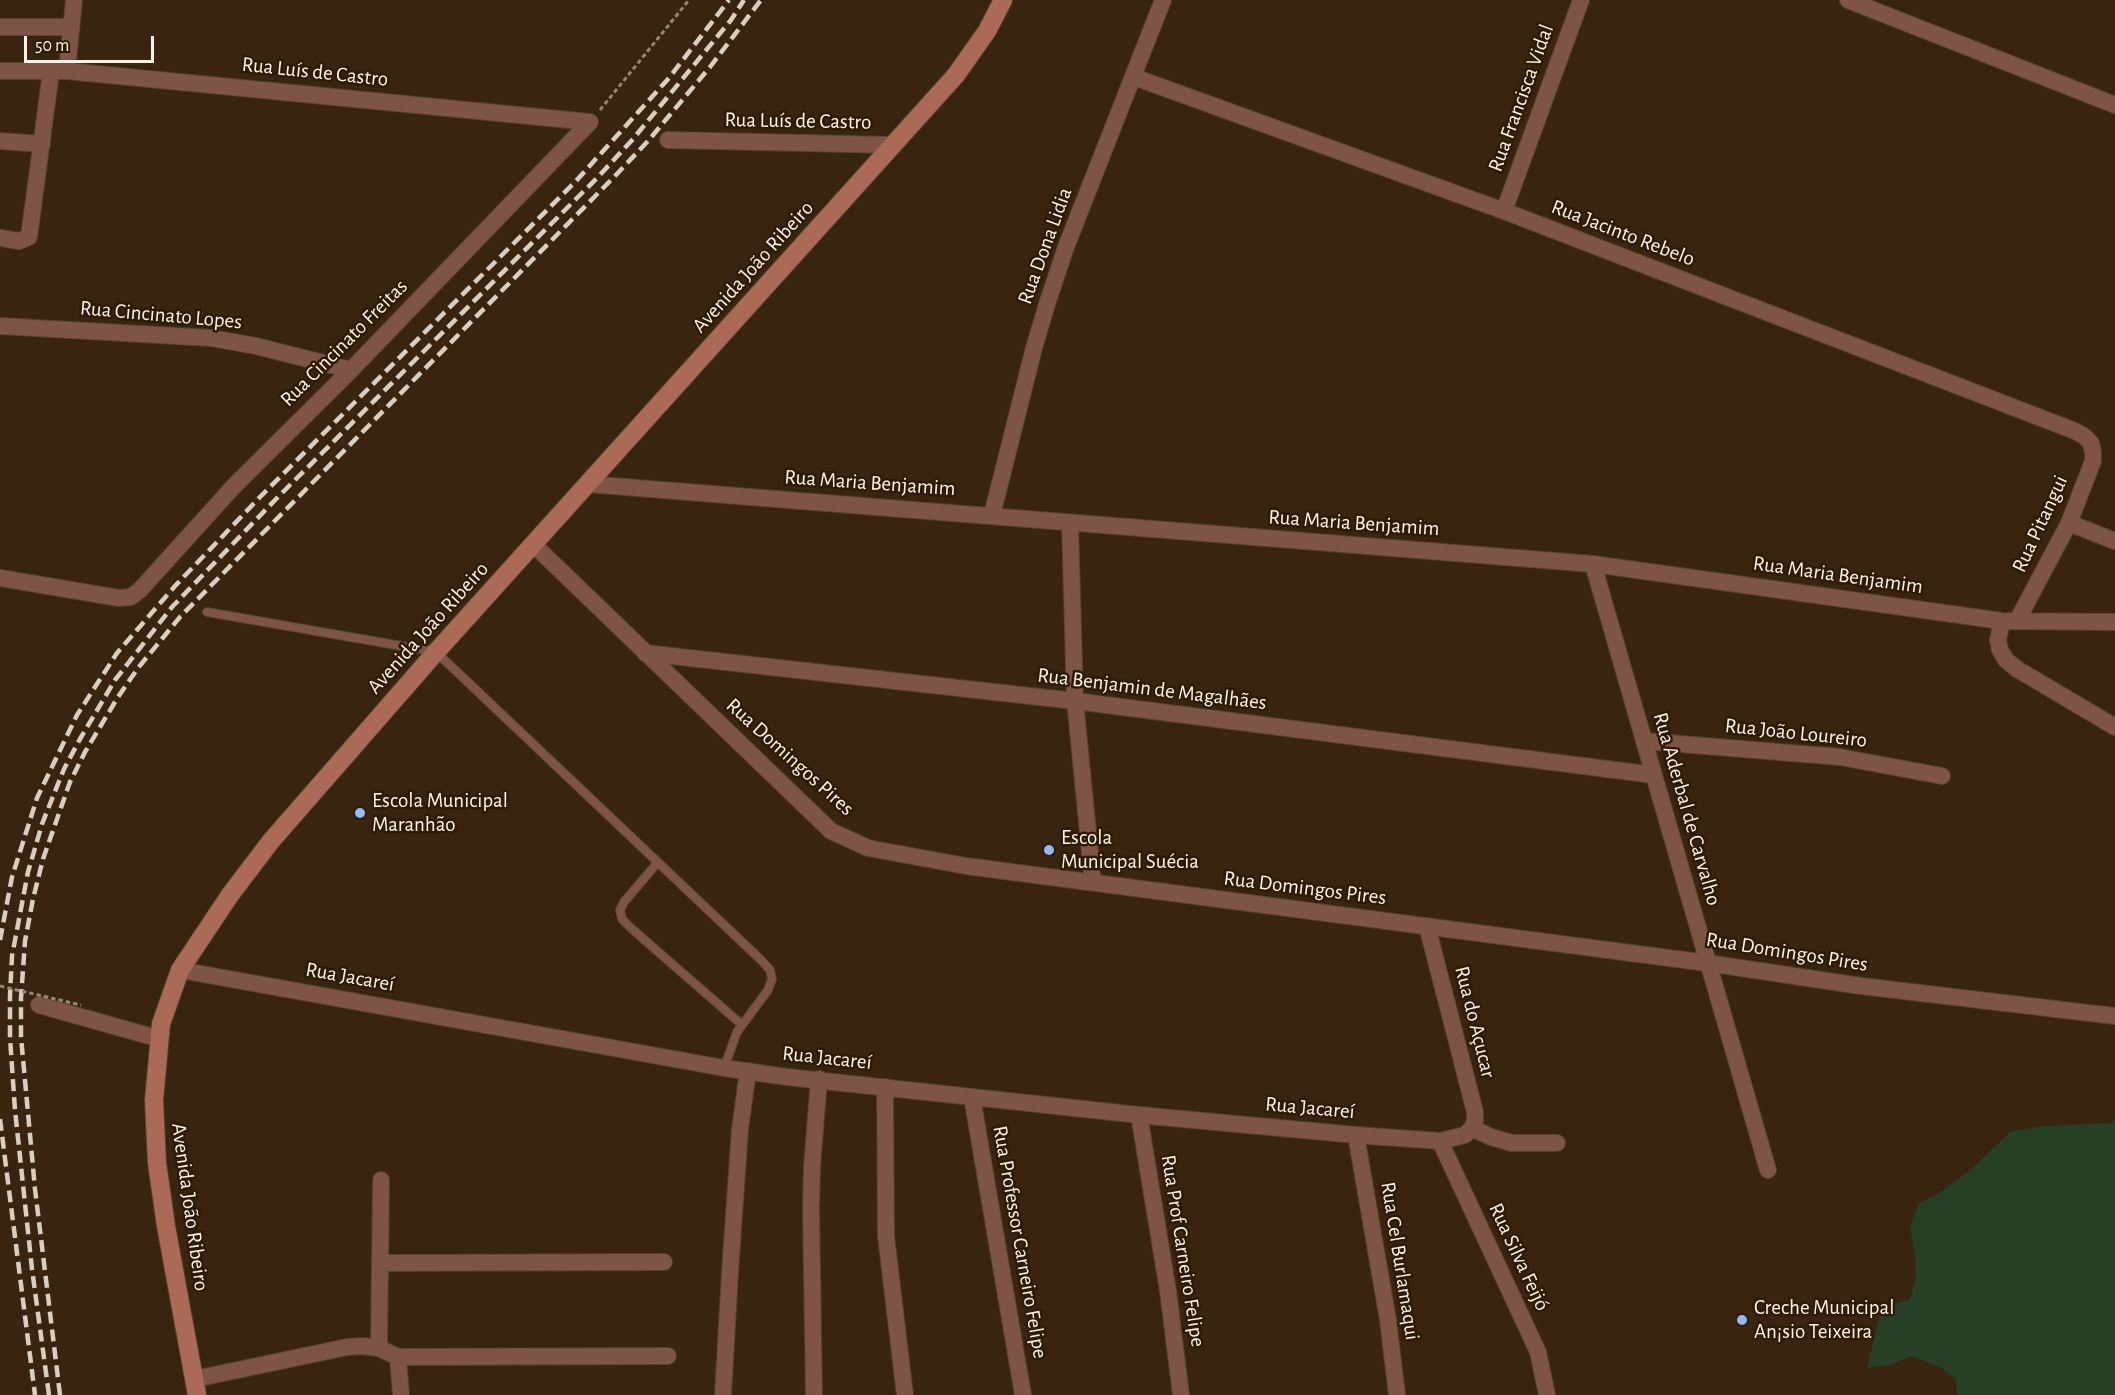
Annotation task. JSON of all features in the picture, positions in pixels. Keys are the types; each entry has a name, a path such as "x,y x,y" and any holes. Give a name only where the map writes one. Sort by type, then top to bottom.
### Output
{"main road":[{"name":"Avenida João Ribeiro","path":"196,1387 166,1226 157,1163 154,1100 161,1024 180,970 230,895 271,841 436,652 956,75 987,31 1003,0"}],"street":[{"path":"0,238 19,241 29,237 42,144 71,27 74,0"},
{"name":"Rua Dona Lidia","path":"992,515 1047,304 1066,247 1163,0"},
{"name":"Rua Francisca Vidal","path":"1504,211 1581,0"},
{"path":"1848,0 2115,105"},
{"path":"0,27 71,27"},
{"name":"Rua Luís de Castro","path":"0,71 59,71 590,122"},
{"name":"Rua Jacinto Rebelo","path":"1134,77 1504,211 2075,431 2091,443"},
{"name":"Rua Cincinato Freitas","path":"0,578 107,597 130,597 150,581 234,486 351,370 590,122"},
{"name":"Rua Luís de Castro","path":"668,140 892,145"},
{"path":"0,141 42,144"},
{"name":"Rua Cincinato Lopes","path":"0,326 211,338 255,346 351,370"},
{"name":"Rua Pitangui","path":"2009,621 2069,523 2093,461 2091,443"},
{"name":"Rua Maria Benjamim","path":"587,484 1593,564 2009,621 2115,622"},
{"path":"1070,523 1075,701 1092,883"},
{"path":"2069,523 2115,541"},
{"name":"Rua Domingos Pires","path":"533,544 831,831 868,848 966,866 1092,883 1707,963 1861,986 2115,1016"},
{"name":"Rua Aderbal de Carvalho","path":"1593,564 1768,1170"},
{"path":"2009,621 1998,640 2000,650 2006,660 2017,669 2115,727"},
{"name":"Rua Benjamin de Magalhães","path":"645,653 1075,701 1654,775"},
{"name":"Rua João Loureiro","path":"1644,741 1840,757 1942,776"},
{"name":"Rua do Açucar","path":"1427,926 1475,1112 1472,1128"},
{"name":"Rua Jacareí","path":"180,970 724,1068 885,1088 1139,1115 1440,1141 1465,1135 1472,1128"},
{"path":"39,1005 160,1039"},
{"path":"723,1395 740,1129 748,1071"},
{"path":"814,1395 811,1198 819,1079"},
{"path":"885,1088 886,1236 905,1395"},
{"name":"Rua Professor Carneiro Felipe","path":"972,1097 1023,1395"},
{"name":"Rua Prof Carneiro Felipe","path":"1139,1115 1168,1291 1181,1395"},
{"path":"1472,1128 1512,1143 1557,1143"},
{"name":"Rua Cel Burlamaqui","path":"1356,1135 1388,1320 1397,1395"},
{"name":"Rua Silva Feijó","path":"1440,1141 1538,1352 1547,1395"},
{"path":"379,1348 381,1180"},
{"path":"380,1263 664,1262"},
{"path":"196,1387 347,1347 379,1348 398,1357 668,1356"},
{"path":"398,1357 401,1395"}],"lane":[{"path":"207,612 436,652 770,970 772,979 768,990 741,1024 724,1068"},
{"path":"658,862 624,903 620,910 622,919 741,1024"}],"path":[{"path":"590,122 689,0"},
{"path":"0,986 81,1005"}],"green space":[{"path":"2115,1120 2115,1395 1957,1395 1956,1379 1940,1367 1911,1356 1890,1365 1867,1368 1882,1308 1910,1299 1916,1277 1910,1227 1919,1203 1938,1194 1969,1171 2010,1132 2042,1126 2112,1123"}],"railway":[{"path":"0,940 12,877 37,798 77,715 117,653 175,586 260,497 576,181 669,78 729,0"},
{"path":"49,1395 32,1269 15,1110 10,1038 10,996 12,956 28,872 42,824 64,769 115,680 172,607 276,499 598,177 633,139 731,20 744,0"},
{"path":"60,1395 35,1189 21,1037 21,998 25,941 43,859 70,782 85,752 138,668 180,617 648,141 710,67 761,0"},
{"path":"0,1119 35,1395"}],"place":[{"name":"Escola Municipal Maranhão","path":"360,813"},
{"name":"Escola Municipal Suécia","path":"1049,850"},
{"name":"Creche Municipal An¡sio Teixeira","path":"1742,1320"}]}
